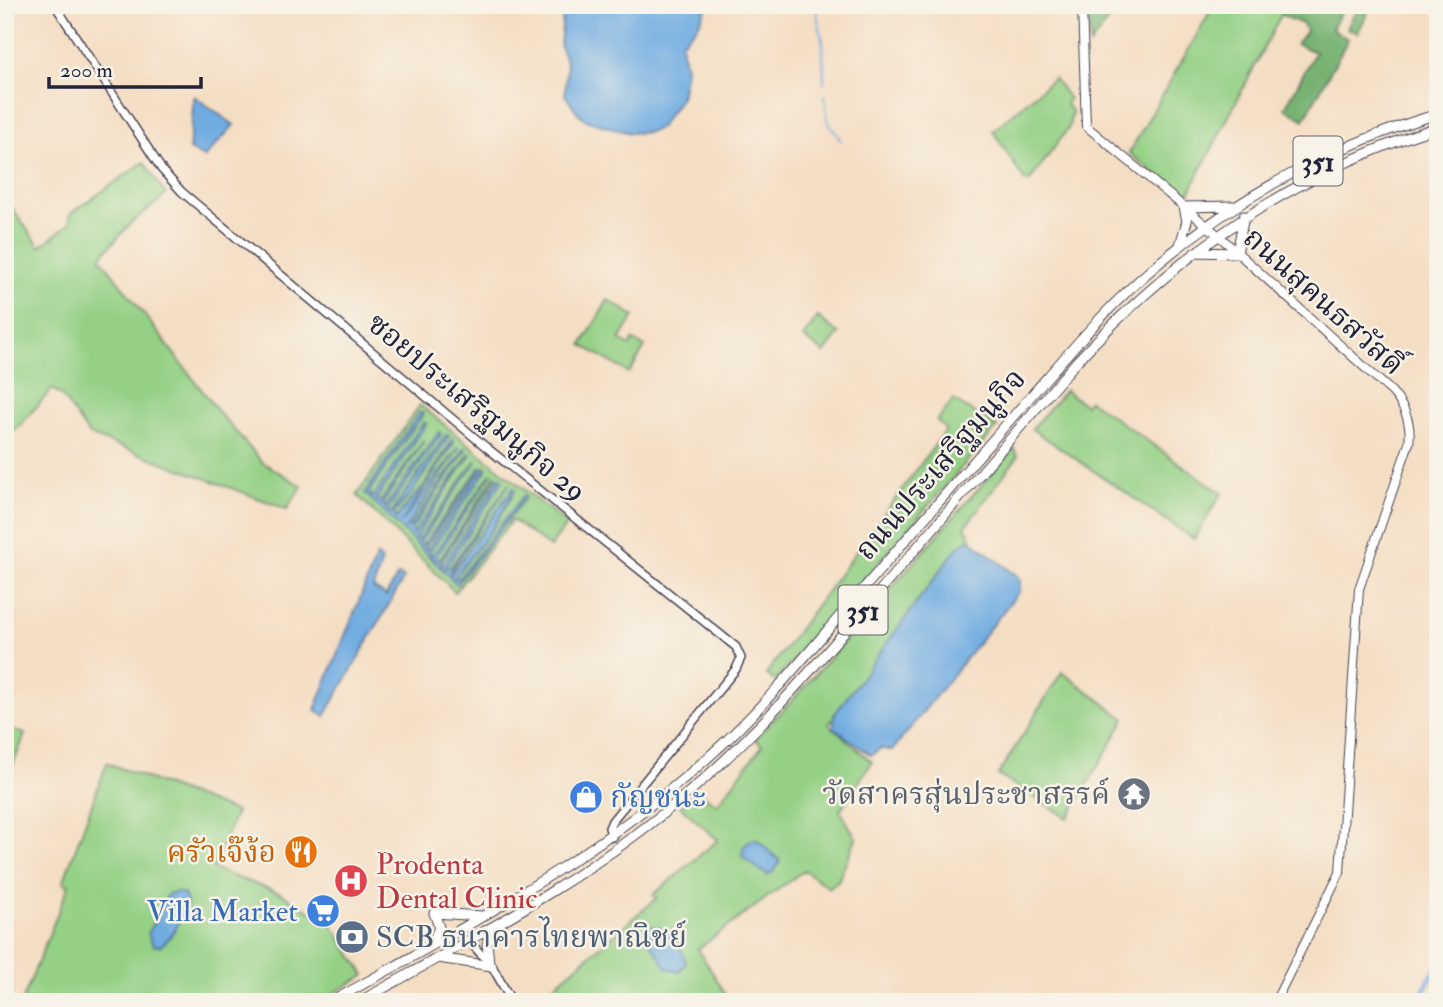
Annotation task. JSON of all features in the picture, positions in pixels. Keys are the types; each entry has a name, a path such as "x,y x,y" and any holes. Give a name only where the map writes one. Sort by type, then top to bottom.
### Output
{"main road":[{"name":"ถนนสุคนธสวัสดิ์","path":"1082,5 1086,126 1207,226 1392,392 1402,406 1411,430 1409,443 1359,589 1340,872 1275,1002"},
{"name":"ถนนประเสริฐมนูกิจ","path":"331,1002 484,916 612,836 666,796 756,711 1079,341 1158,263 1260,190 1355,145 1438,114"},
{"name":"ถนนประเสริฐมนูกิจ","path":"359,1002 569,881 643,829 694,788 754,733 1077,361 1117,319 1168,273 1217,235 1268,201 1358,156 1438,127"},
{"path":"1260,190 1268,201"},
{"path":"1180,246 1187,221 1184,207 1214,209 1236,205"},
{"path":"1194,253 1237,253 1244,216"},
{"path":"1158,263 1168,273"},
{"path":"432,944 439,928 434,913 484,916"},
{"path":"437,958 490,964 487,943 497,924"},
{"path":"458,930 469,940"}],"street":[{"name":"ซอยประเสริฐมนูกิจ 29","path":"55,5 162,170 182,192 486,447 736,648 741,658 736,669 612,821 609,828 612,836"},
{"path":"469,940 490,964 512,1002"}],"green space":[{"path":"1214,5 1286,5 1186,199 1129,153"},
{"path":"1286,5 1345,5 1332,29 1348,39 1304,120 1285,108 1315,52 1296,44 1306,31 1303,24 1281,15"},
{"path":"1359,5 1371,5 1358,33 1347,28"},
{"path":"1099,13 1108,21 1090,45 1089,15"},
{"path":"1054,78 1069,99 1066,105 1072,111 1069,127 1029,182 1024,180 993,131"},
{"path":"144,162 166,195 131,223 100,257 221,415 262,462 302,486 287,509 89,435 62,396 52,389 5,442 5,198 40,247 70,223 70,214"},
{"path":"608,300 634,316 620,340 630,346 633,340 645,347 629,373 582,345"},
{"path":"818,317 839,334 824,353 803,337"},
{"path":"1065,390 1085,405 1089,400 1222,493 1194,539 1032,429"},
{"path":"953,400 997,427 775,681 766,674 946,430 937,421"},
{"path":"420,405 567,524 550,547 512,520 455,592 357,495","holes":["419,413 423,414 369,492 373,498 421,426 426,424 376,500 380,503 424,441 382,504 385,507 441,433 387,510 391,513 446,435 449,436 410,495 394,513 396,518 425,484 453,440 454,443 401,523 459,448 406,528 410,527 466,450 411,529 413,535 469,454 414,537 418,540 476,460 420,542 423,545 481,466 425,547 427,550 486,467 429,552 432,556 492,473 434,559 441,558 495,475 496,478 440,562 442,567 500,478 503,480 445,568 448,570 509,484 449,574 451,576 513,489 515,491 492,529 454,578 458,579 520,500 525,498 457,584 365,493"]},
{"path":"1014,448 1018,456 965,527 972,539 829,724 872,762 840,810 856,838 838,881 829,888 804,870 698,949 726,995 712,1002 535,1002 657,898 653,895 718,840 680,806 697,791 717,804 762,746 755,738 791,702"},
{"path":"1062,672 1125,719 1068,818 998,775"},
{"path":"5,727 25,734 5,786"},
{"path":"107,763 236,812 213,869 280,893 332,925 365,975 318,1002 22,1002 69,885 63,883"}],"water":[{"path":"564,5 708,5 698,26 681,43 686,69 681,97 660,127 651,132 630,133 588,121 578,113 565,95 567,64 560,45"},
{"path":"194,96 234,125 205,157 189,150"},
{"path":"419,413 423,413 369,492 373,497 424,422 426,425 376,499 380,502 424,440 382,504 385,507 439,432 441,434 387,510 391,513 446,435 449,436 410,495 394,513 396,518 425,484 453,439 454,442 401,523 459,447 406,528 410,527 465,448 466,450 412,529 413,534 471,453 415,538 418,540 477,460 420,542 423,545 482,466 425,547 427,550 484,467 486,470 430,552 432,556 492,472 434,560 441,558 498,475 440,562 442,566 500,478 503,480 445,568 450,568 509,484 450,571 450,576 513,488 515,490 492,529 454,578 458,579 524,495 525,498 457,584 365,493"},
{"path":"969,539 1020,578 1020,590 892,751 881,748 871,755 834,728 834,715 957,548"},
{"path":"377,556 382,561 373,588 386,596 398,575 404,578 325,716 315,710"},
{"path":"756,839 780,861 773,872 767,875 743,858 742,851 745,846"},
{"path":"168,894 184,894 187,902 180,920 165,942 160,946 153,945 148,933"},
{"path":"653,926 669,934 682,951 686,963 679,972 667,968 647,938"}],"waterway":[{"path":"815,5 823,43 824,83"},
{"path":"825,95 827,120 841,141"},
{"path":"1417,1002 1438,965"}],"place":[{"name":"วัดสาครสุ่นประชาสรรค์","path":"1134,794"},
{"name":"กัญชนะ","path":"586,797"},
{"name":"ครัวเจ๊ง้อ","path":"301,852"},
{"name":"Prodenta Dental Clinic","path":"351,881"},
{"name":"Villa Market","path":"323,911"},
{"name":"SCB ธนาคารไทยพาณิชย์","path":"352,937"}]}
